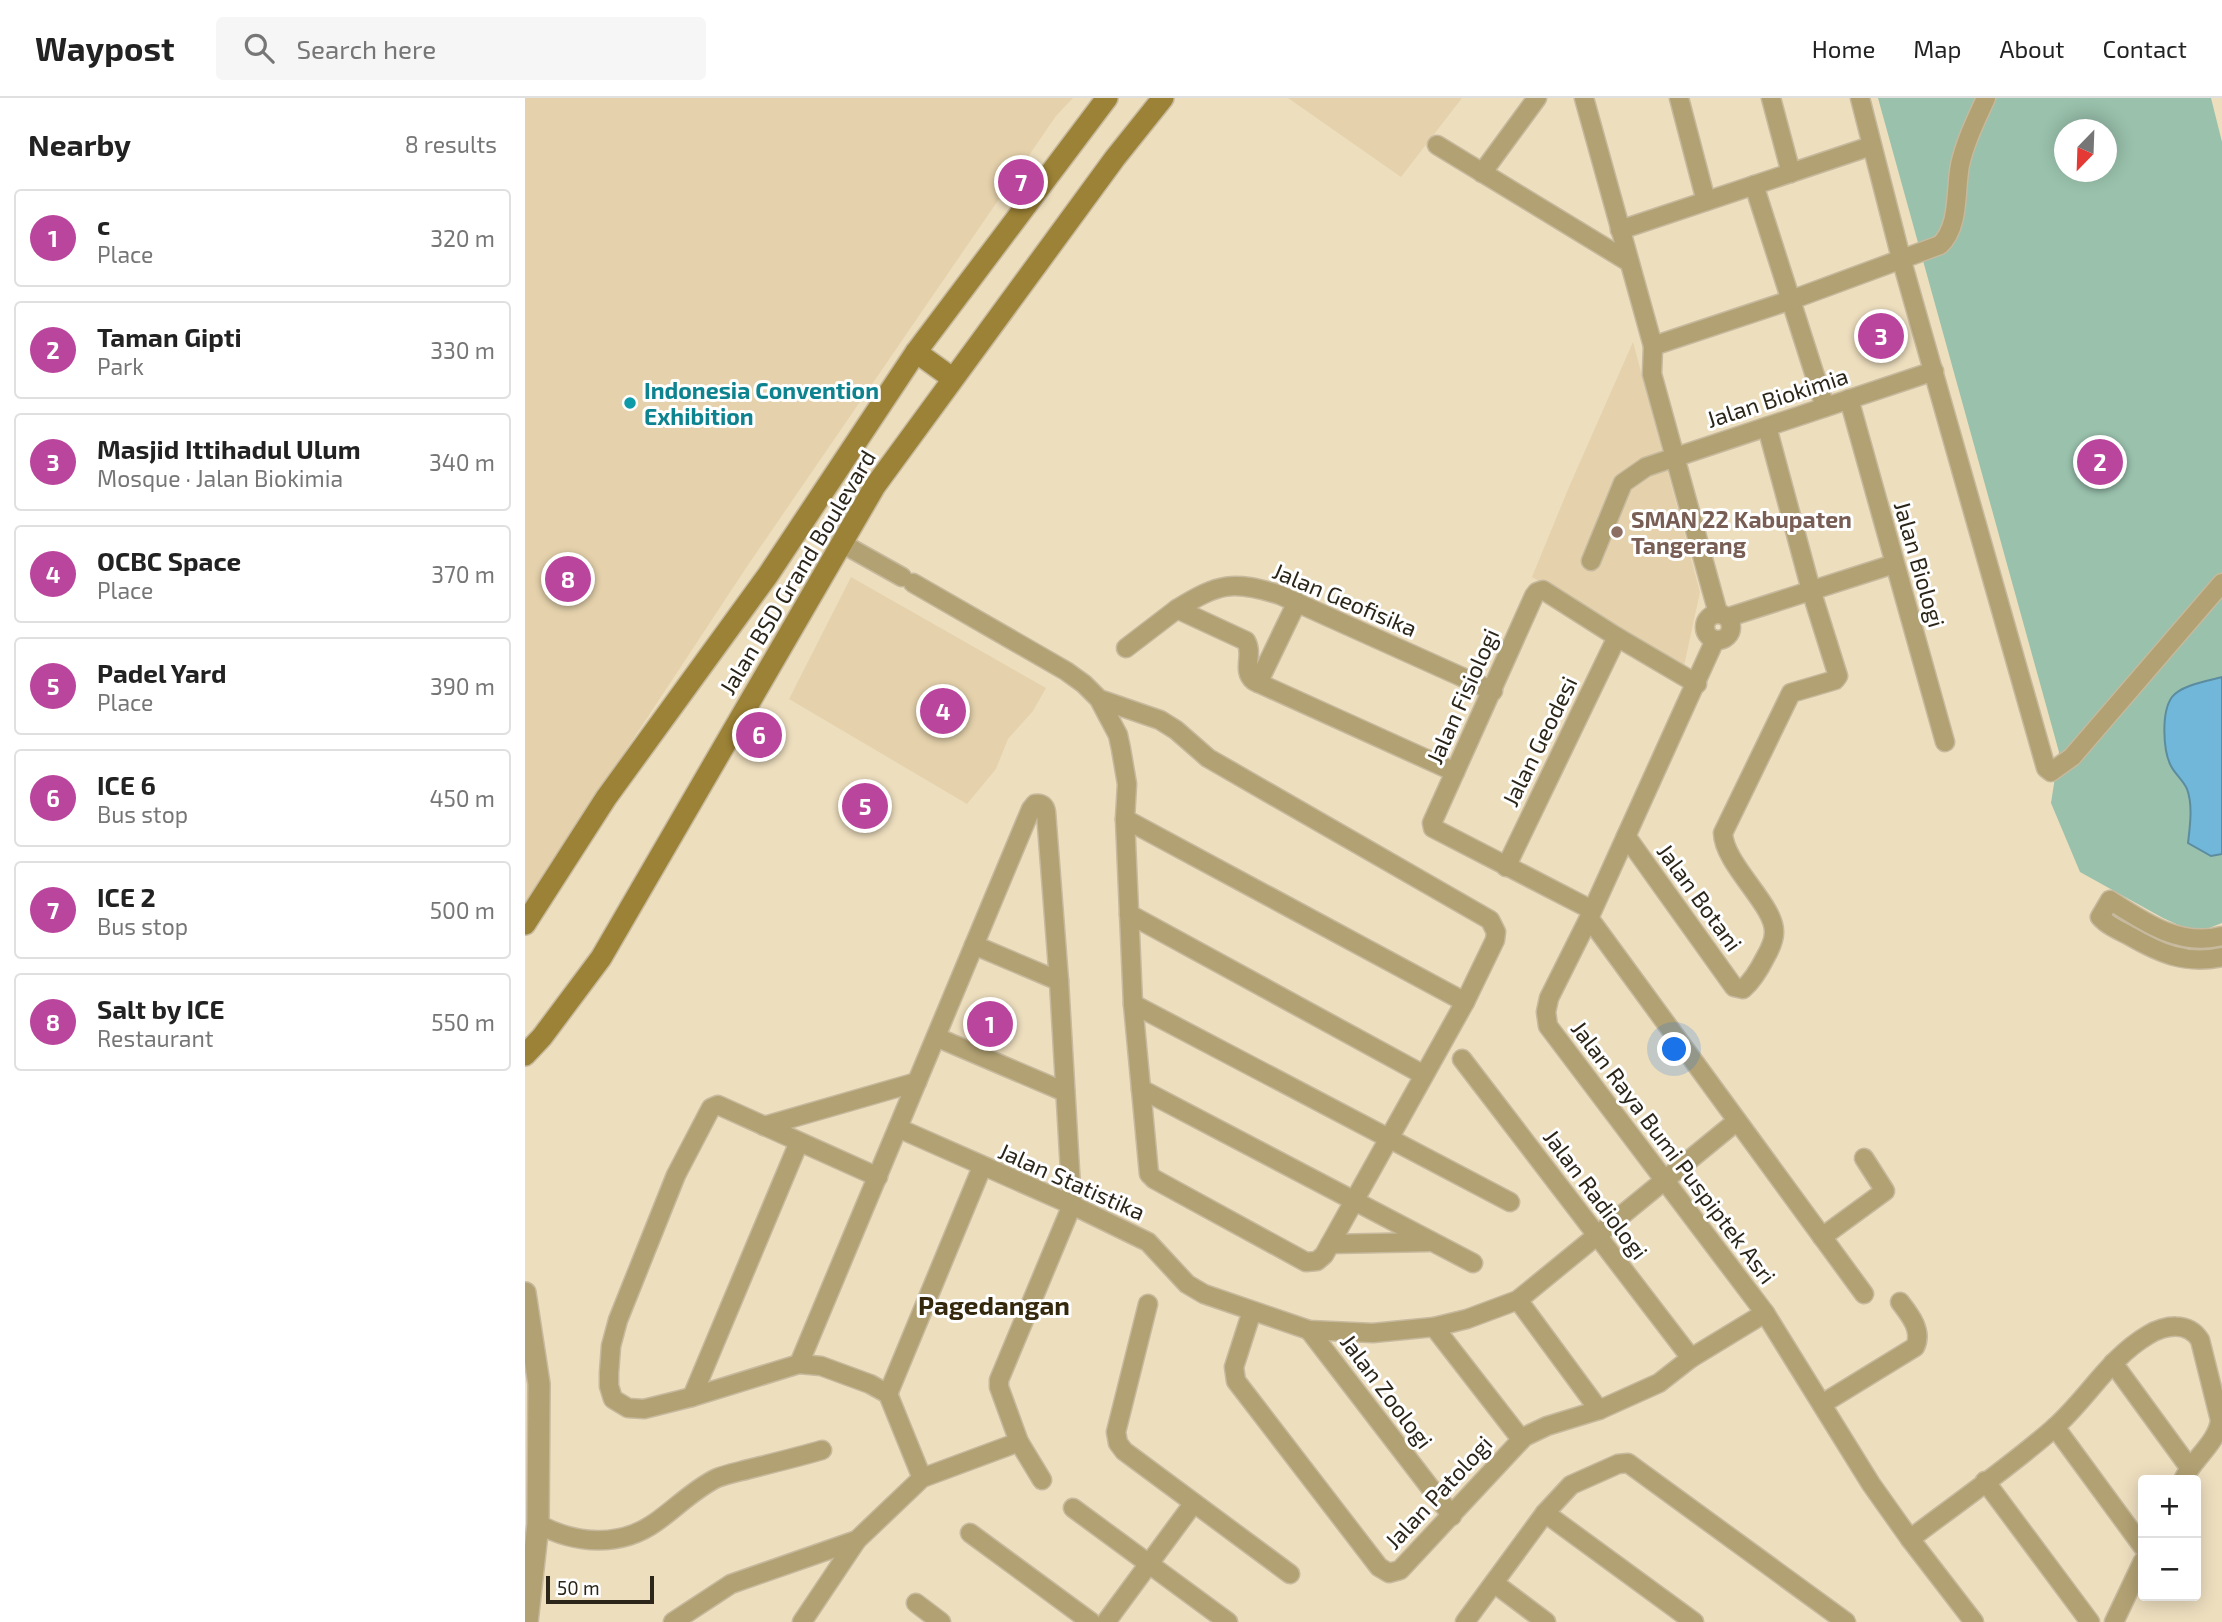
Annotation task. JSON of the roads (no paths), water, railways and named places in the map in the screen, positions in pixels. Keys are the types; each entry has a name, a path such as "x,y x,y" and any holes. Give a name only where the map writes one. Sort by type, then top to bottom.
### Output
{"main road":[{"name":"Jalan BSD Grand Boulevard","path":"525,924 606,798 768,575 916,352 1108,98"},
{"name":"Jalan BSD Grand Boulevard","path":"525,1055 542,1037 601,958 875,486 1115,158 1163,98"},
{"path":"916,352 952,378"}],"street":[{"path":"1482,173 1537,98"},
{"path":"1584,98 1653,346 1652,373 1723,615 1894,564"},
{"path":"1679,98 1706,201"},
{"path":"1771,98 1791,173"},
{"path":"1860,98 1901,258 2049,770 2055,770 2072,757 2222,583"},
{"path":"1653,346 1791,300 1940,245 1952,226 1960,165 1970,131 1986,98"},
{"path":"1437,145 1629,262"},
{"path":"1620,230 1871,146"},
{"path":"1754,185 1825,407"},
{"name":"Jalan Biokimia","path":"1591,561 1623,484 1646,467 1934,371"},
{"name":"Jalan Biologi","path":"1849,399 1945,742"},
{"path":"1767,426 1811,590"},
{"path":"843,544 1066,671 1098,699 1118,735 1127,784 1125,819 1133,1004 1149,1174 1306,1262 1317,1261 1324,1255 1465,1002 1495,940 1496,932 1490,920 1208,758 1177,730 1160,720 1098,699"},
{"name":"Jalan Geofisika","path":"1126,648 1177,609 1210,590 1243,585 1280,594 1493,691"},
{"name":"Jalan Fisiologi","path":"1590,914 1433,828 1433,817 1493,691 1534,596 1539,590 1551,594 1616,637 1697,684"},
{"name":"Jalan Botani","path":"1626,836 1734,986 1743,989 1764,962 1775,933 1773,924 1757,896 1724,846 1723,833 1791,693 1837,678 1811,590"},
{"path":"1258,683 1297,602"},
{"path":"1177,609 1247,641 1250,652 1248,676 1258,683 1455,772"},
{"name":"Jalan Raya Bumi Puspiptek Asri","path":"1723,615 1731,633 1724,639 1715,640 1697,684 1549,998 1546,1012 1548,1026 1765,1313 1871,1484 1974,1622"},
{"name":"Jalan Geodesi","path":"1506,867 1616,637"},
{"path":"799,1364 1031,809 1039,803 1044,806 1046,812 1072,1205 999,1380 999,1387 1019,1442 1042,1480"},
{"path":"1125,819 1465,1002"},
{"path":"2222,936 2208,940 2186,939 2166,933 2111,900 2100,917 2157,952 2169,956 2194,960 2222,957"},
{"path":"1129,914 1424,1075"},
{"path":"1590,914 1864,1294"},
{"path":"974,946 1059,981"},
{"path":"1133,1004 1510,1202"},
{"path":"936,1037 1065,1092"},
{"name":"Jalan Radiologi","path":"1462,1059 1691,1358"},
{"path":"764,1126 917,1082"},
{"path":"1141,1089 1473,1263"},
{"path":"878,1177 718,1105 711,1108 676,1175 618,1320 611,1346 609,1386 613,1399 621,1405 644,1409 799,1364 821,1366 870,1384 888,1394 922,1478"},
{"name":"Jalan Statistika","path":"898,1128 1072,1205 1148,1242 1187,1284 1204,1294 1309,1330 1373,1333 1434,1327 1467,1320 1518,1300 1737,1121"},
{"path":"692,1397 799,1142"},
{"path":"1822,1237 1885,1191 1864,1158"},
{"path":"888,1394 982,1167"},
{"path":"1330,1244 1431,1242"},
{"path":"525,1293 539,1384 538,1524 529,1619"},
{"path":"1518,1300 1599,1410"},
{"path":"1822,1404 1915,1347 1918,1332 1911,1316 1900,1302"},
{"path":"1148,1304 1116,1432 1118,1443 1124,1451 1193,1504 1290,1574"},
{"name":"Jalan Patologi","path":"1252,1311 1234,1367 1236,1381 1378,1567 1389,1573 1400,1570 1521,1439 1547,1426 1599,1410 1659,1383 1691,1358 1765,1313"},
{"path":"1910,1539 2055,1427 2112,1363 2120,1355 2148,1335 2169,1326 2184,1327 2195,1332 2200,1340 2220,1420 2219,1430 2186,1474 2112,1363"},
{"path":"1434,1327 1521,1439"},
{"name":"Jalan Zoologi","path":"1309,1330 1451,1516"},
{"path":"2055,1427 2138,1540"},
{"path":"802,1622 857,1540 922,1478 1019,1442"},
{"path":"538,1524 559,1535 580,1541 610,1540 633,1535 654,1524 695,1491 719,1477 822,1450"},
{"path":"1465,1622 1545,1513 1571,1485 1618,1464 1628,1463 1846,1622"},
{"path":"1985,1481 2090,1622"},
{"path":"1106,1622 1193,1504"},
{"path":"1073,1508 1227,1622"},
{"path":"1545,1513 1694,1622"},
{"path":"970,1533 1091,1622"},
{"path":"673,1622 731,1584 857,1540"},
{"path":"2113,1622 2138,1571"},
{"path":"1494,1583 1546,1622"},
{"path":"916,1603 941,1622"}],"water":[{"path":"2222,677 2222,854 2211,856 2188,843 2191,816 2189,795 2168,759 2165,721 2168,704 2176,693 2195,684"}],"place":[{"name":"ICE 2","path":"1021,182"},
{"name":"Masjid Ittihadul Ulum","path":"1881,336"},
{"name":"Indonesia Convention Exhibition","path":"630,403"},
{"name":"Taman Gipti","path":"2100,462"},
{"name":"SMAN 22 Kabupaten Tangerang","path":"1617,532"},
{"name":"Salt by ICE","path":"568,579"},
{"name":"OCBC Space","path":"943,711"},
{"name":"ICE 6","path":"759,735"},
{"name":"Padel Yard","path":"865,806"},
{"name":"c","path":"990,1024"}],"district":[{"name":"Pagedangan","path":"994,1304"}]}
